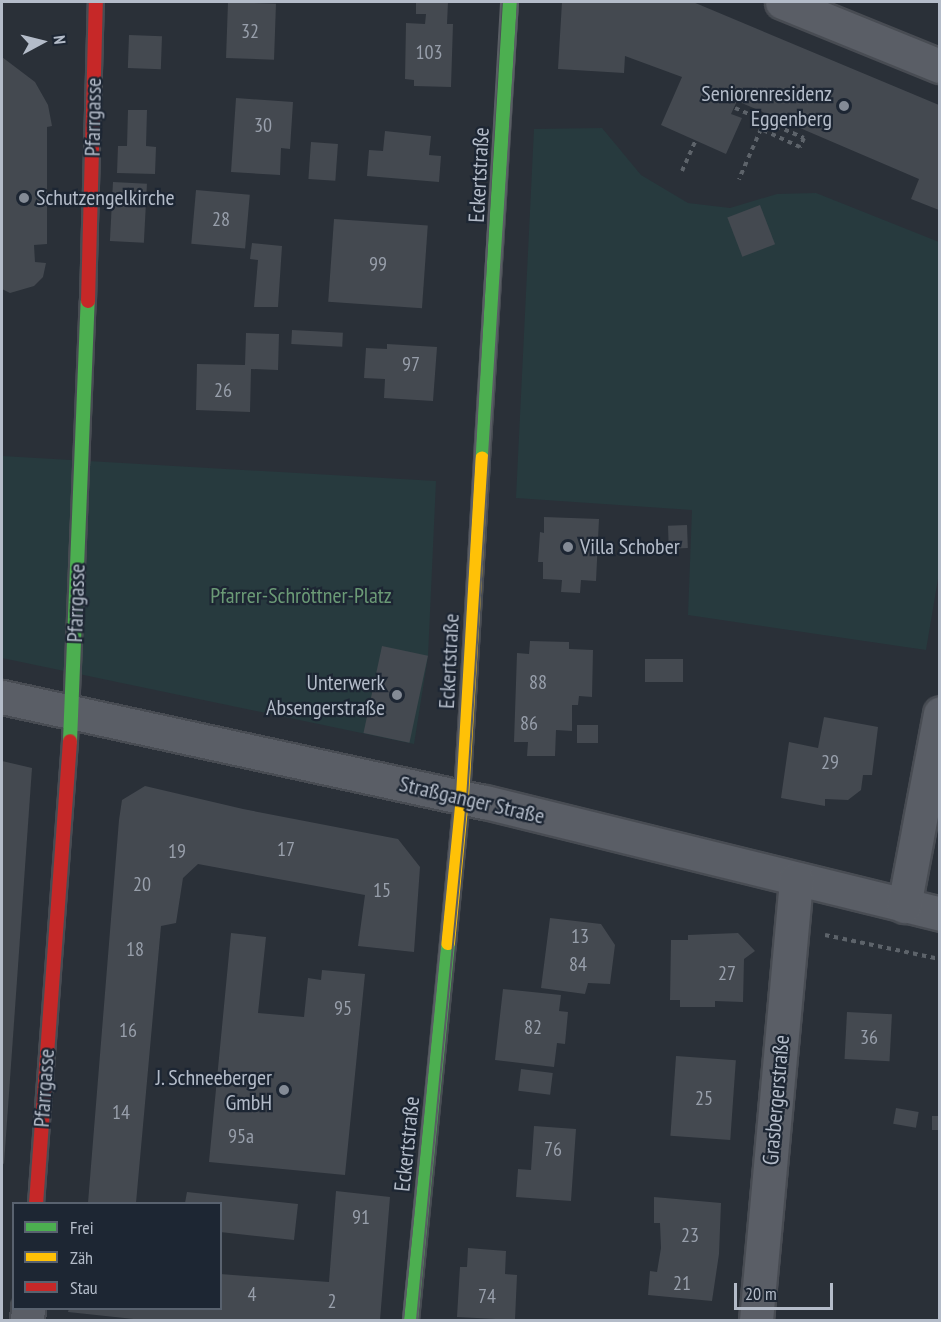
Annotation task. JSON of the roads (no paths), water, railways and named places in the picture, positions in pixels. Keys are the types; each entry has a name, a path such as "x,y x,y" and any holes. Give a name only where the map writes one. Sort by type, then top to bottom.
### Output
{"street":[{"name":"Pfarrgasse","path":"36,1202 72,710 88,311 96,2"},
{"name":"Eckertstraße","path":"411,1320 462,797 510,2"},
{"path":"782,2 939,66"},
{"name":"Straßganger Straße","path":"2,697 72,710 462,797 939,914"},
{"path":"904,906 939,713"},
{"name":"Grasbergerstraße","path":"756,1320 796,879"}],"tram line":[{"path":"403,1320 455,796 501,2"},
{"path":"417,1320 467,799 518,2"}],"place":[{"name":"Seniorenresidenz Eggenberg","path":"844,106"},
{"name":"Schutzengelkirche","path":"24,198"},
{"name":"Villa Schober","path":"568,547"},
{"name":"Unterwerk Absengerstraße","path":"397,695"},
{"name":"J. Schneeberger GmbH","path":"284,1090"}],"park label":[{"name":"Pfarrer-Schröttner-Platz","path":"301,596"}]}
